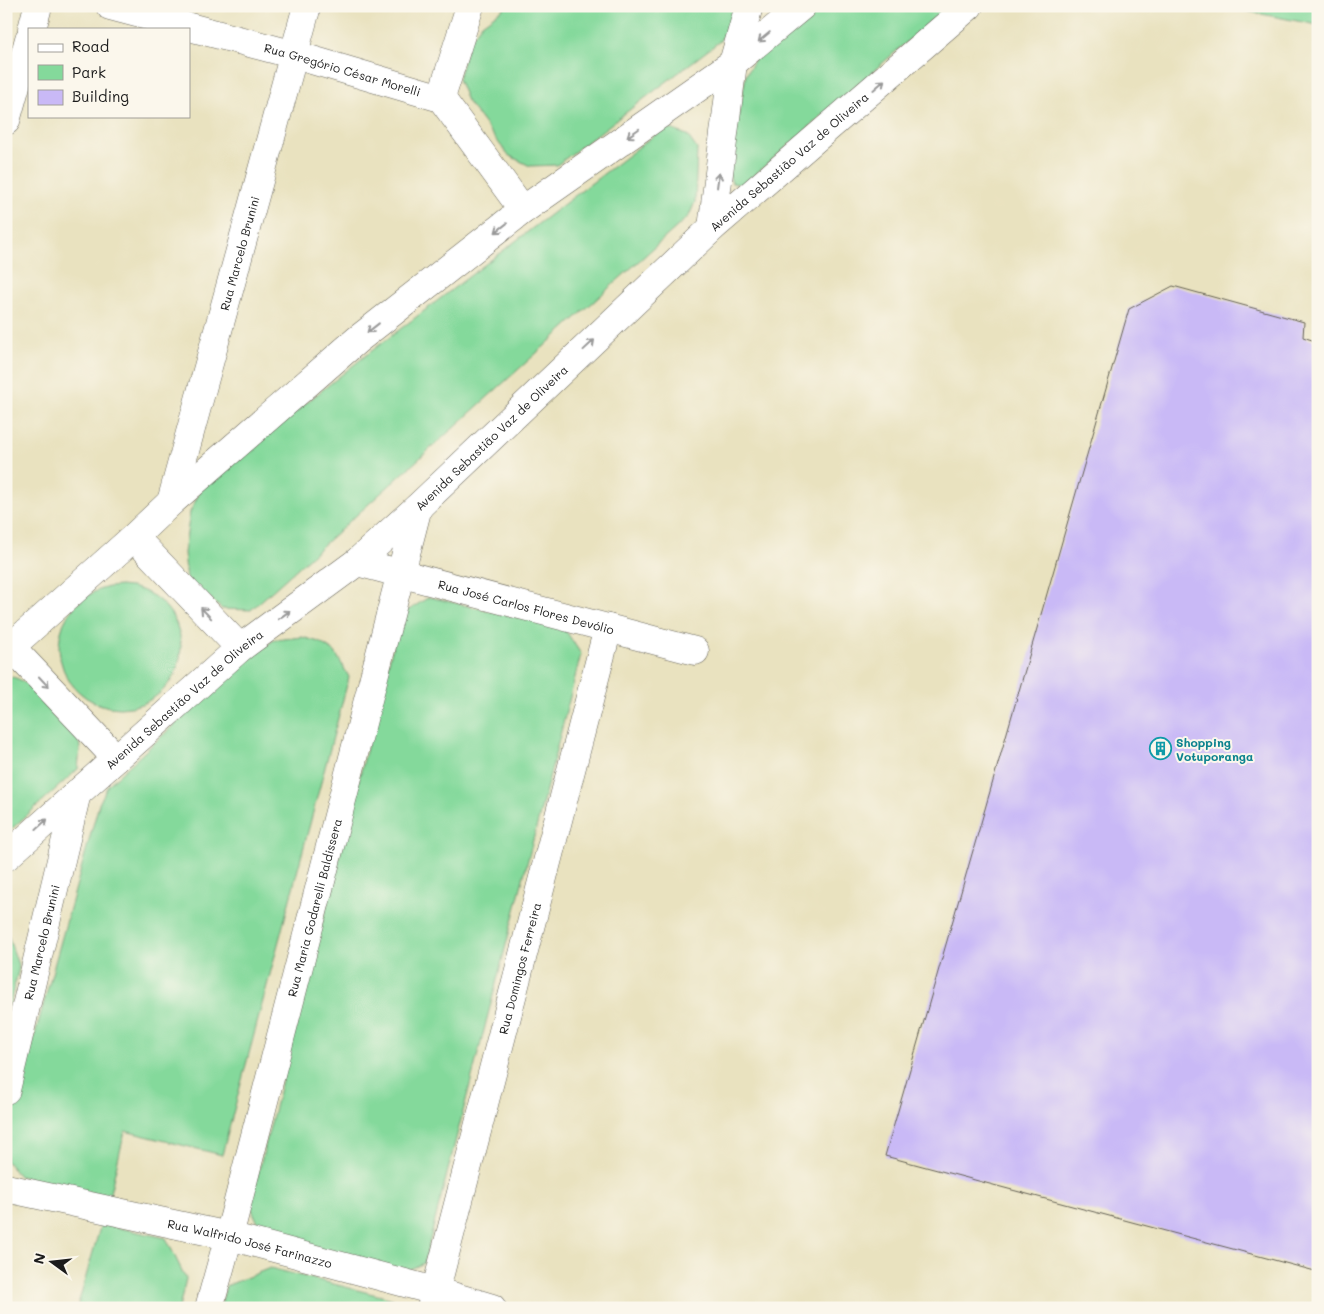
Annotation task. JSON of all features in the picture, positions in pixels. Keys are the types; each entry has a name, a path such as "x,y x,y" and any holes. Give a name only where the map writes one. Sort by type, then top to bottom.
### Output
{"street":[{"path":"32,28 38,6"},
{"name":"Rua Gregório César Morelli","path":"110,6 295,55 441,98"},
{"name":"Rua Marcelo Brunini","path":"171,502 307,6"},
{"path":"470,6 441,98 524,210"},
{"path":"712,228 733,63 749,6"},
{"path":"116,758 8,648 171,502 357,340 524,210 733,63 802,6"},
{"name":"Avenida Sebastião Vaz de Oliveira","path":"6,857 240,648 357,562 418,508 712,228 969,6"},
{"path":"6,121 28,44"},
{"name":"Rua Maria Godarelli Baldissera","path":"209,1308 418,508"},
{"path":"134,537 240,648"},
{"name":"Rua José Carlos Flores Devólio","path":"357,562 695,651"},
{"name":"Rua Domingos Ferreira","path":"433,1299 608,628"},
{"name":"Rua Marcelo Brunini","path":"6,1090 77,793"},
{"name":"Rua Walfrido José Farinazzo","path":"6,1188 229,1236 433,1299 492,1308"}],"green space":[{"path":"507,6 737,6 736,12 720,41 557,165 530,166 508,155 467,101 458,79 469,41 482,24"},
{"path":"818,6 948,6 743,185 732,183 728,172 746,75 757,55"},
{"path":"1220,6 1318,6 1318,25"},
{"path":"665,127 687,135 697,149 695,202 689,216 251,610 222,609 187,579 184,553 190,512 203,485 365,356"},
{"path":"120,586 144,590 163,604 177,623 181,647 177,671 163,690 144,704 120,708 96,704 77,690 63,671 59,647 63,623 77,604 96,590"},
{"path":"429,597 564,628 581,654 424,1263 401,1273 262,1232 250,1205 401,615"},
{"path":"302,637 319,642 335,652 349,677 222,1155 125,1131 109,1197 19,1176 6,1161 6,1139 99,804 108,785 249,657 274,640"},
{"path":"6,677 22,681 29,686 59,721 76,732 80,747 78,769 6,834"},
{"path":"6,934 8,935 19,968 6,1019"},
{"path":"101,1224 166,1238 186,1279 179,1308 77,1308"},
{"path":"270,1268 393,1299 400,1308 220,1308 226,1286"}],"building":[{"name":"Shopping Votuporanga","path":"1173,286 1304,322 1303,337 1318,342 1318,1261 1315,1271 885,1156 1129,309"}],"place":[{"name":"Shopping Votuporanga","path":"1160,749"}]}
